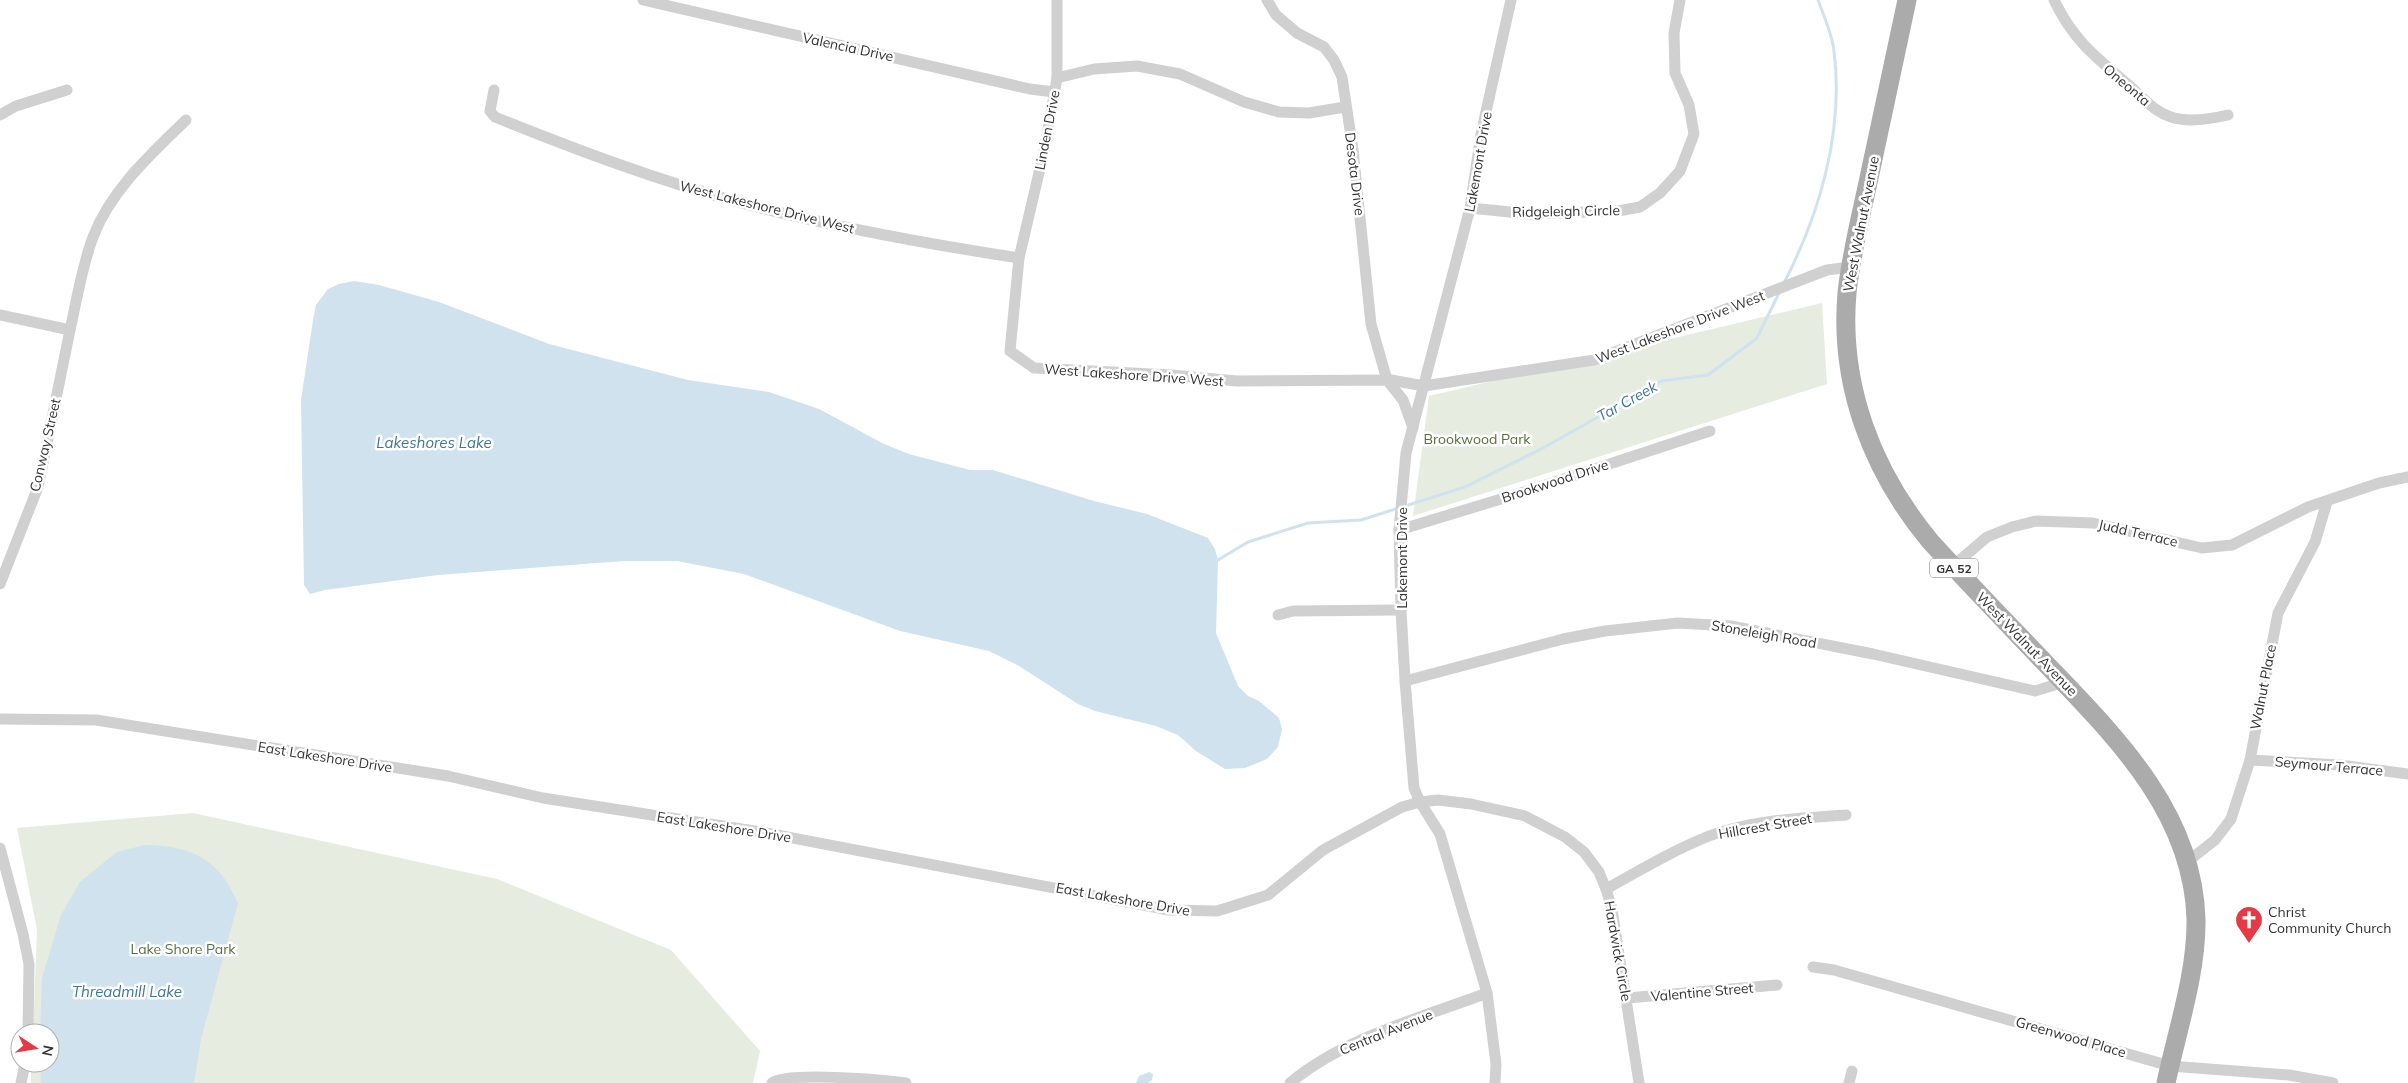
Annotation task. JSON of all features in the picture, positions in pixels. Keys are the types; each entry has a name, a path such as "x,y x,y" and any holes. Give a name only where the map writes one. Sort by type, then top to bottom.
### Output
{"main road":[{"name":"West Walnut Avenue","path":"1907,0 1850,267 1846,319 1847,347 1855,397 1868,439 1884,475 1908,515 1953,566 2064,682 2131,756 2148,779 2164,806 2187,862 2193,890 2196,920 2194,950 2168,1074"}],"street":[{"name":"Valencia Drive","path":"643,0 1030,89 1054,92"},
{"name":"Linden Drive","path":"1019,258 1045,147 1057,78 1056,0"},
{"name":"Desota Drive","path":"1267,0 1276,15 1297,33 1324,48 1334,60 1342,77 1345,107 1353,150 1371,324 1387,380"},
{"name":"Lakemont Drive","path":"1495,1083 1496,1064 1487,993 1440,834 1420,802 1414,788 1405,681 1399,530 1406,453 1470,208 1481,134 1511,0"},
{"name":"Ridgeleigh Circle","path":"1470,208 1530,214 1618,211 1640,207 1660,193 1680,171 1694,134 1689,105 1675,73 1674,33 1680,0"},
{"name":"Oneonta","path":"2054,0 2070,30 2097,60 2152,107 2172,117 2188,120 2212,119 2228,115"},
{"path":"1057,78 1094,69 1137,66 1180,74 1244,102 1279,112 1309,113 1345,107"},
{"path":"0,115 16,106 67,90"},
{"name":"West Lakeshore Drive West","path":"494,90 490,111 495,117 660,178 744,204 828,224 919,243 1019,258 1010,351 1034,368 1171,375 1237,381 1387,380 1424,386 1594,360 1827,270 1850,267"},
{"name":"Conway Street","path":"0,584 38,487 70,330 93,236 106,211 141,164 186,120"},
{"path":"0,314 70,330"},
{"path":"1387,380 1403,400 1413,429"},
{"name":"Brookwood Drive","path":"1399,530 1524,492 1710,431"},
{"name":"Judd Terrace","path":"1953,566 1987,537 2024,523 2036,521 2093,523 2202,548 2232,545 2308,507 2379,483 2408,477"},
{"name":"Walnut Place","path":"2187,862 2224,831 2231,819 2250,760 2278,612 2315,542 2327,502"},
{"path":"1278,615 1293,611 1401,610"},
{"name":"Stoneleigh Road","path":"1405,681 1563,639 1605,631 1678,623 1731,626 1873,654 2035,690 2064,682"},
{"name":"East Lakeshore Drive","path":"0,719 96,720 348,759 448,776 543,798 761,832 1169,910 1217,911 1268,895 1323,850 1402,807 1420,802"},
{"name":"Seymour Terrace","path":"2250,760 2340,765 2408,774"},
{"name":"Hardwick Circle","path":"1420,802 1438,800 1471,804 1525,816 1565,837 1584,852 1599,872 1612,909 1639,1083"},
{"name":"Hillcrest Street","path":"1606,888 1677,851 1710,836 1736,828 1798,818 1846,815"},
{"path":"0,848 23,934 28,964 28,1023"},
{"name":"Greenwood Place","path":"1813,967 1834,970 2168,1074 2288,1074 2333,1083"},
{"name":"Valentine Street","path":"1627,998 1777,985"},
{"name":"Central Avenue","path":"1290,1083 1320,1060 1348,1046 1487,993"},
{"path":"1849,1083 1852,1071"},
{"path":"773,1082 784,1078 857,1078 906,1083"}],"green space":[{"name":"Brookwood Park","path":"1822,303 1827,384 1413,516 1429,396"},
{"name":"Lake Shore Park","path":"193,813 497,879 671,950 760,1051 753,1083 31,1083 31,1073 60,1073 60,1023 33,1023 37,930 17,828"}],"water":[{"name":"Lakeshores Lake","path":"354,281 379,285 439,302 549,344 688,380 769,392 819,409 884,444 909,454 970,470 993,470 1094,501 1147,514 1208,538 1215,549 1218,560 1216,633 1238,686 1248,696 1259,701 1279,718 1282,729 1278,747 1267,759 1245,768 1225,769 1196,751 1178,735 1156,726 1095,711 1078,704 1019,666 989,651 900,631 744,574 677,561 624,561 438,575 325,590 310,594 304,585 301,400 316,305 328,289 339,284"},
{"name":"Threadmill Lake","path":"145,845 162,846 177,848 202,857 222,875 238,903 201,1039 194,1083 41,1083 40,1073 60,1073 60,1023 40,1023 42,978 61,915 80,882 117,852"},
{"path":"1149,1072 1153,1074 1152,1080 1148,1083 1136,1083 1139,1076"}],"waterway":[{"name":"Tar Creek","path":"1784,283 1797,256 1818,200 1832,141 1836,81 1834,51 1830,32 1818,0"},
{"name":"Tar Creek","path":"1218,560 1248,542 1308,523 1361,520 1465,487 1545,447 1661,381 1708,375 1757,338 1780,291"}],"place":[{"name":"Christ Community Church","path":"2249,944"}]}
